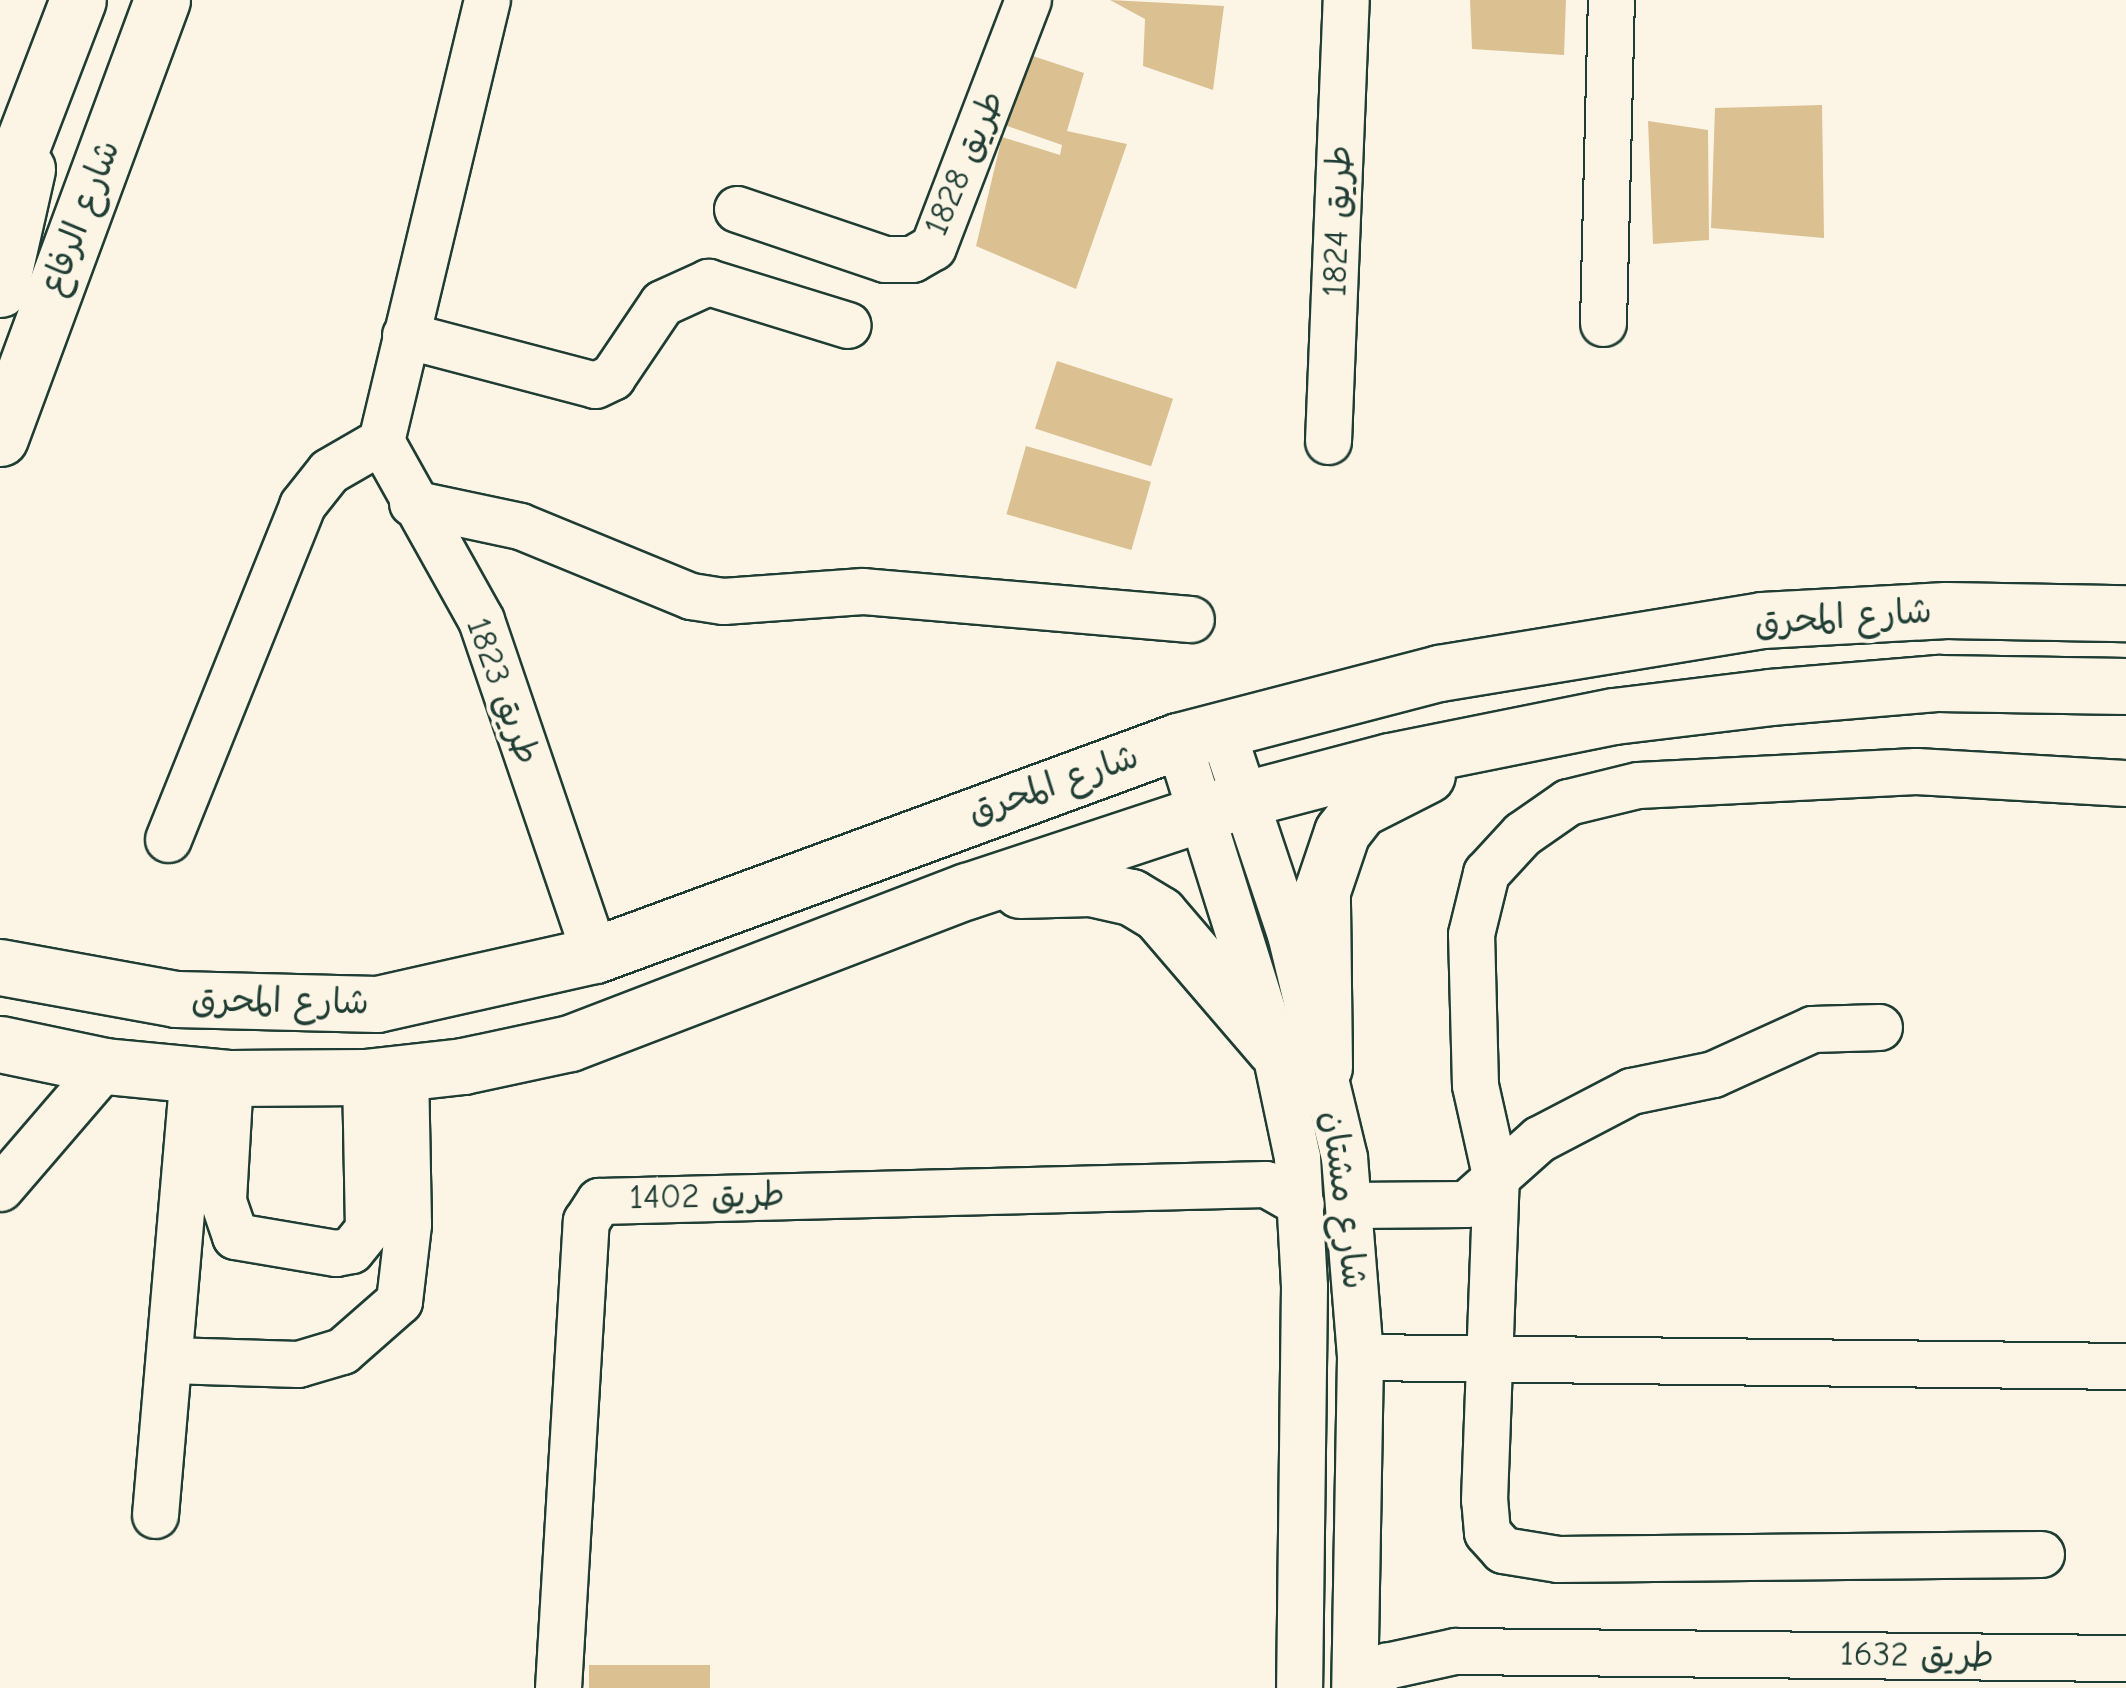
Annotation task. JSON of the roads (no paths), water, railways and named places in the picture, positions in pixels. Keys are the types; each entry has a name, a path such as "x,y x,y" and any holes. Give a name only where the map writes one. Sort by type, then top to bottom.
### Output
{"main road":[{"path":"0,203 78,0"},
{"name":"شارع الرفاع","path":"0,438 162,0"},
{"path":"0,289 40,97"},
{"name":"شارع المحرق","path":"0,967 176,999 377,1004 595,955 1200,734 1578,645 1762,620 1946,610 2126,612"},
{"name":"شارع المحرق","path":"0,1044 105,1066 212,1076 385,1075 570,1043 968,891 1224,806 1531,731 1938,683 2126,686"},
{"path":"1324,1067 1322,890 1342,832 1384,794 1531,731"},
{"path":"968,891 1090,888 1131,897 1194,945 1274,1048"},
{"path":"0,935 52,979"}],"street":[{"path":"168,839 302,505 329,471 381,442 487,0"},
{"name":"طريق 1828","path":"737,209 884,259 912,259 934,247 1028,0"},
{"name":"طريق 1824","path":"1328,441 1346,0"},
{"path":"1603,323 1611,0"},
{"path":"405,335 595,385 612,377 662,303 708,282 848,325"},
{"name":"طريق 1823","path":"381,442 481,620 595,955"},
{"path":"412,503 520,526 664,586 723,601 863,591 1191,620"},
{"name":"شارع مشتان","path":"1200,734 1324,1067 1350,1205 1360,1357 1354,1688"},
{"path":"2040,1554 1522,1558 1488,1532 1495,1360 1496,1179 1475,1085 1472,934 1486,873 1522,834 1568,802 1638,785 1916,771 2126,784"},
{"name":"شارع مشتان","path":"1224,806 1274,1048 1301,1204 1304,1286 1299,1688"},
{"path":"1350,1205 1443,1210 1466,1204 1538,1139 1630,1091 1713,1074 1812,1029 1879,1027"},
{"path":"0,1188 105,1066"},
{"path":"212,1076 223,1201 235,1236 336,1252 351,1250 368,1229 385,1075"},
{"path":"169,1360 298,1364 342,1352 398,1301 408,1224 385,1075"},
{"path":"155,1514 169,1360 212,1076"},
{"name":"طريق 1402","path":"558,1688 586,1221 599,1201 1266,1184 1301,1204"},
{"path":"1304,1286 1325,1304 1357,1300"},
{"path":"1360,1357 2126,1366"},
{"name":"طريق 1632","path":"1356,1590 1385,1624 1455,1651"},
{"name":"طريق 1632","path":"1362,1688 1386,1666 1455,1651 1708,1670 2126,1658"}]}
